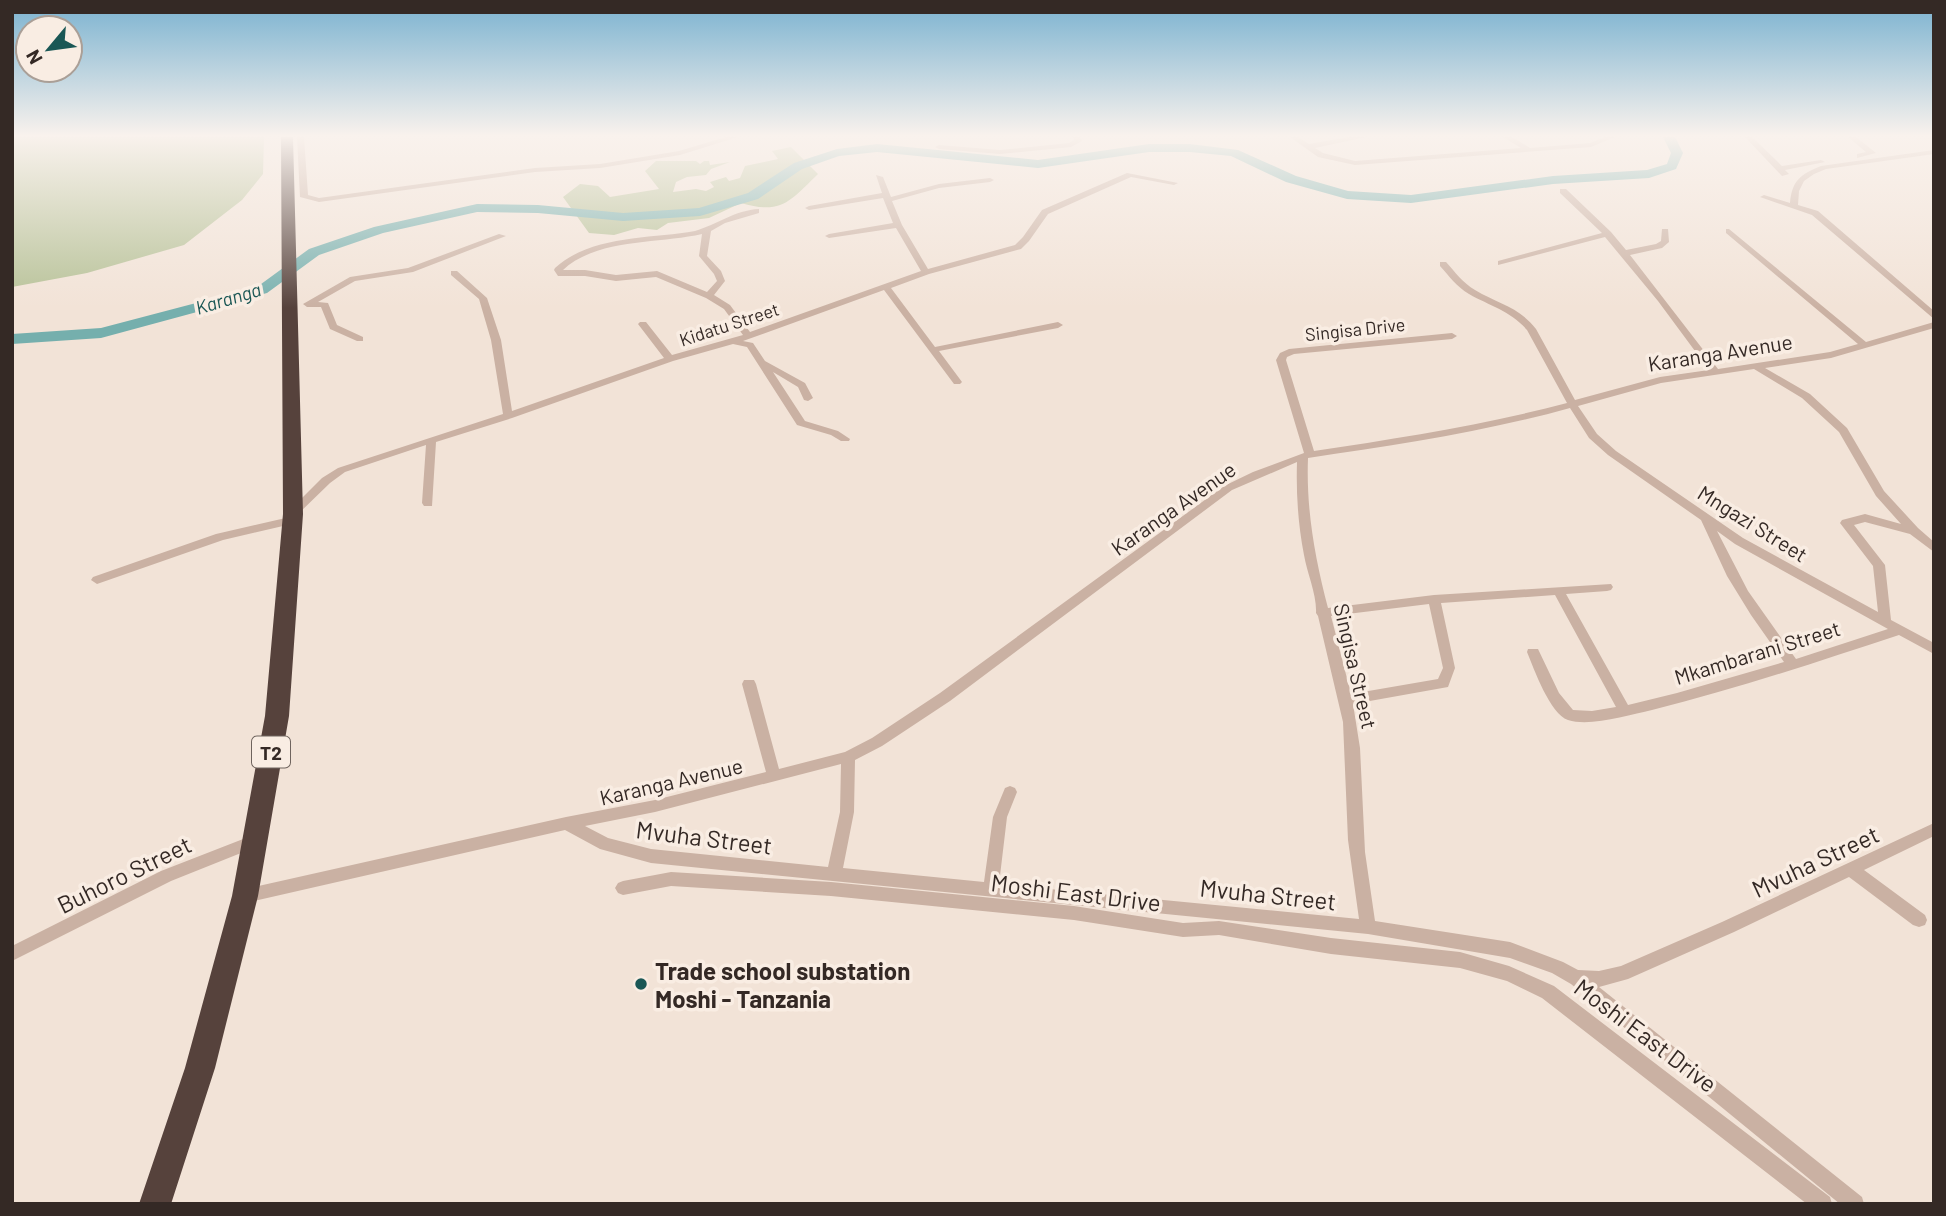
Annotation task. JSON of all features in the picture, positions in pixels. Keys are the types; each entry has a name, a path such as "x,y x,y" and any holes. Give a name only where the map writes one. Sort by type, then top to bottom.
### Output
{"highway":[{"name":"T2","path":"155,1204 200,1068 245,896 278,716 292,517 294,298 287,259 287,194"}],"street":[{"path":"304,194 304,197 318,200 363,194"},
{"path":"885,194 898,225 926,272"},
{"path":"809,208 905,194"},
{"name":"Kidatu Street","path":"292,517 319,484 333,473 670,359 731,342 926,272 1018,247 1027,241 1038,218 1045,212 1086,194"},
{"path":"1566,194 1625,253 1714,370"},
{"path":"1793,194 1794,205"},
{"path":"1764,197 1815,213 1934,316"},
{"path":"748,335 732,313 709,296 657,274 606,278 585,273 561,274 558,270 569,261 605,248 707,230 722,220 756,211"},
{"path":"830,236 898,225"},
{"path":"707,230 703,256 719,273 721,281 709,296"},
{"path":"1625,253 1659,246 1665,242 1665,231"},
{"path":"1729,231 1864,345"},
{"path":"1501,263 1608,234"},
{"path":"294,298 353,279 410,270 502,236"},
{"path":"682,236 706,242"},
{"name":"Mngazi Street","path":"1443,264 1463,286 1475,294 1520,315 1531,329 1593,436 1612,453 1706,519 1773,561 1934,649"},
{"path":"454,273 483,298 496,340 508,416"},
{"path":"886,287 957,382"},
{"path":"294,298 325,305 333,327 360,339"},
{"path":"643,324 670,359"},
{"path":"932,349 1058,325"},
{"name":"Karanga Avenue","path":"566,823 655,806 848,757 877,742 1017,646 1228,488 1307,456 1466,430 1660,380 1831,355 1934,325"},
{"name":"Singisa Drive","path":"1307,456 1281,360 1283,355 1292,351 1452,336"},
{"path":"731,342 750,345 801,423 808,427 832,431 845,439"},
{"path":"762,363 799,383 808,398"},
{"path":"1754,365 1806,396 1843,430 1880,493 1914,531 1934,548"},
{"path":"428,503 431,440"},
{"name":"Singisa Street","path":"1307,456 1300,478 1303,507 1322,614 1346,700 1356,774 1355,829 1368,928"},
{"path":"97,580 220,537 292,517"},
{"path":"1885,621 1879,565 1846,523 1865,518 1914,531"},
{"path":"1706,519 1719,554 1737,585 1792,663"},
{"path":"1322,614 1434,599 1607,587"},
{"path":"1558,590 1625,711"},
{"path":"1346,700 1443,683 1449,668 1434,599"},
{"name":"Mkambarani Street","path":"1533,652 1559,704 1568,715 1593,716 1625,711 1901,630"},
{"path":"748,684 774,777"},
{"path":"834,874 847,812 848,757"},
{"path":"991,889 1000,817 1010,792"},
{"path":"245,896 566,823"},
{"name":"Mvuha Street","path":"566,823 605,844 651,856 1368,928 1510,950 1557,967 1576,978 1599,979 1622,973 1934,829"},
{"name":"Buhoro Street","path":"12,954 166,876 257,840"},
{"path":"1851,869 1919,920"},
{"name":"Moshi East Drive","path":"623,888 671,879 906,895 1074,913 1183,930 1219,928 1331,946 1460,960 1509,974 1548,992 1823,1204"},
{"path":"1576,978 1855,1204"}],"green space":[{"path":"12,194 247,194 184,245 87,273 12,287"},
{"path":"567,194 606,194 610,197 630,194 797,194 776,206 741,203 709,218 668,223 657,230 638,228 614,235 589,233 563,197"}],"waterway":[{"name":"Karanga","path":"12,339 101,333 262,290 314,252 379,230 477,208 538,209 623,217 700,212 756,194"},
{"name":"Karanga","path":"1343,194 1411,199 1450,194"}],"place":[{"name":"Trade school substation Moshi - Tanzania","path":"641,984"}]}
